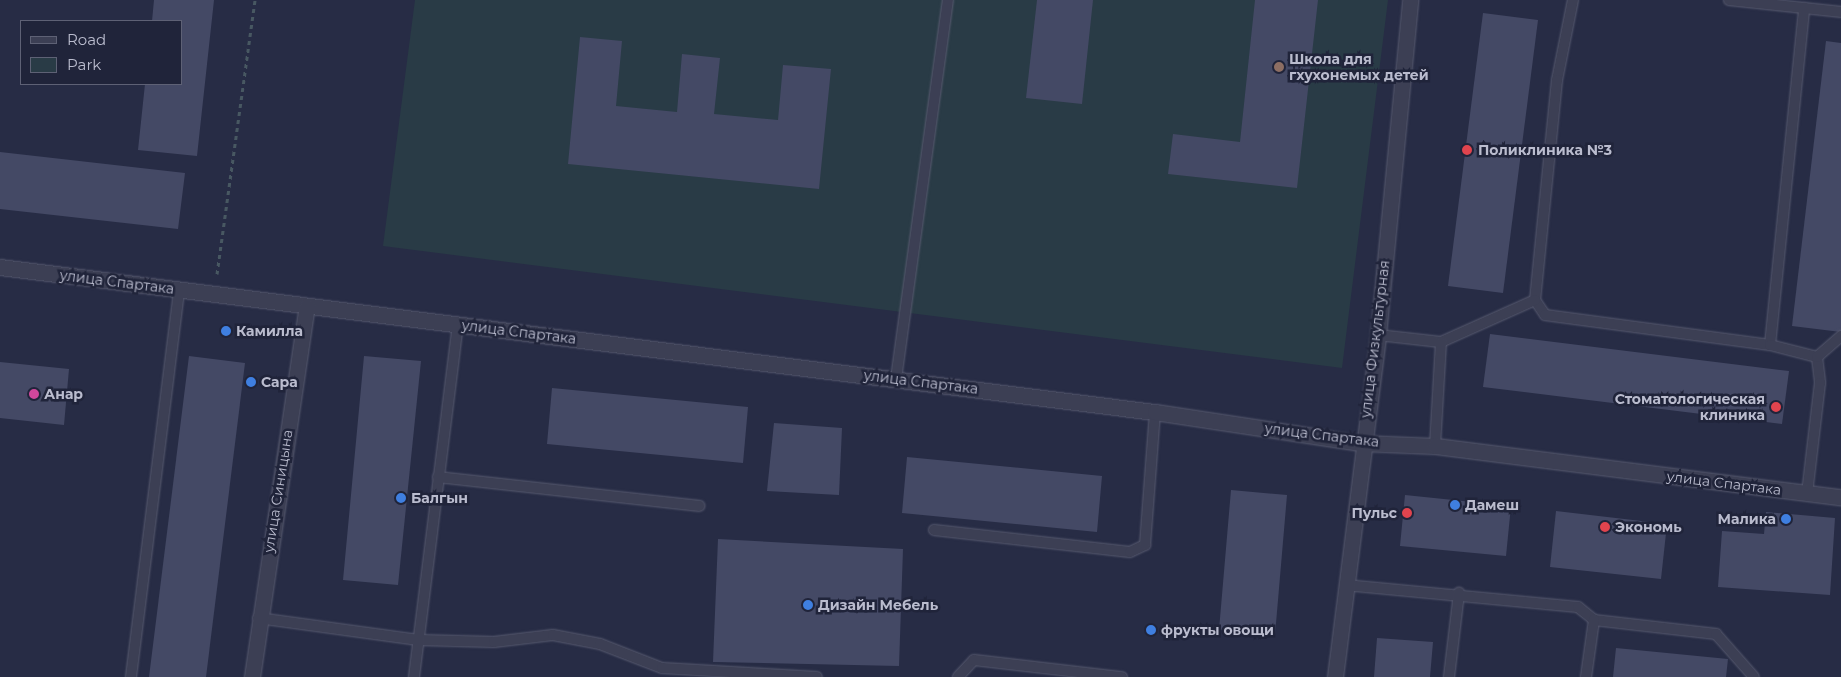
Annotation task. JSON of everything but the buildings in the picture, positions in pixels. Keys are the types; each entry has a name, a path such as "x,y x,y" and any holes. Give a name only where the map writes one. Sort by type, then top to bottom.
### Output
{"street":[{"name":"улица Физкультурная","path":"1335,677 1362,442 1378,335 1410,0"},
{"name":"улица Спартака","path":"0,267 1155,412 1362,442 1435,446 1841,497"},
{"name":"улица Синицына","path":"252,677 258,618 307,306"}],"lane":[{"path":"896,379 948,0"},
{"path":"1573,0 1557,80 1535,300 1545,315 1770,345 1817,356"},
{"path":"1729,0 1841,12"},
{"path":"1770,345 1804,8"},
{"path":"131,677 180,290"},
{"path":"1378,335 1441,342 1535,300"},
{"path":"414,677 458,325"},
{"path":"1817,356 1841,336"},
{"path":"1435,446 1441,342"},
{"path":"1807,493 1820,382 1817,356"},
{"path":"934,530 1130,552 1146,545 1155,412"},
{"path":"438,477 698,506"},
{"path":"1345,585 1459,593 1578,607 1594,620 1716,634 1754,677"},
{"path":"1449,677 1459,593"},
{"path":"258,618 419,640 494,642 553,635 600,644 662,668 817,677"},
{"path":"1586,677 1594,620"},
{"path":"958,677 974,660 1122,677"}],"path":[{"path":"215,295 255,0"}],"green space":[{"path":"415,0 1388,0 1342,368 383,246"}],"place":[{"name":"Школа для гхухонемых детей","path":"1279,67"},
{"name":"Поликлиника №3","path":"1467,150"},
{"name":"Камилла","path":"226,331"},
{"name":"Сара","path":"251,382"},
{"name":"Анар","path":"34,394"},
{"name":"Стоматологическая клиника","path":"1776,407"},
{"name":"Балгын","path":"401,498"},
{"name":"Дамеш","path":"1455,505"},
{"name":"Пульс","path":"1407,513"},
{"name":"Малика","path":"1786,519"},
{"name":"Экономь","path":"1605,527"},
{"name":"Дизайн Мебель","path":"808,605"},
{"name":"фрукты овощи","path":"1151,630"}]}
